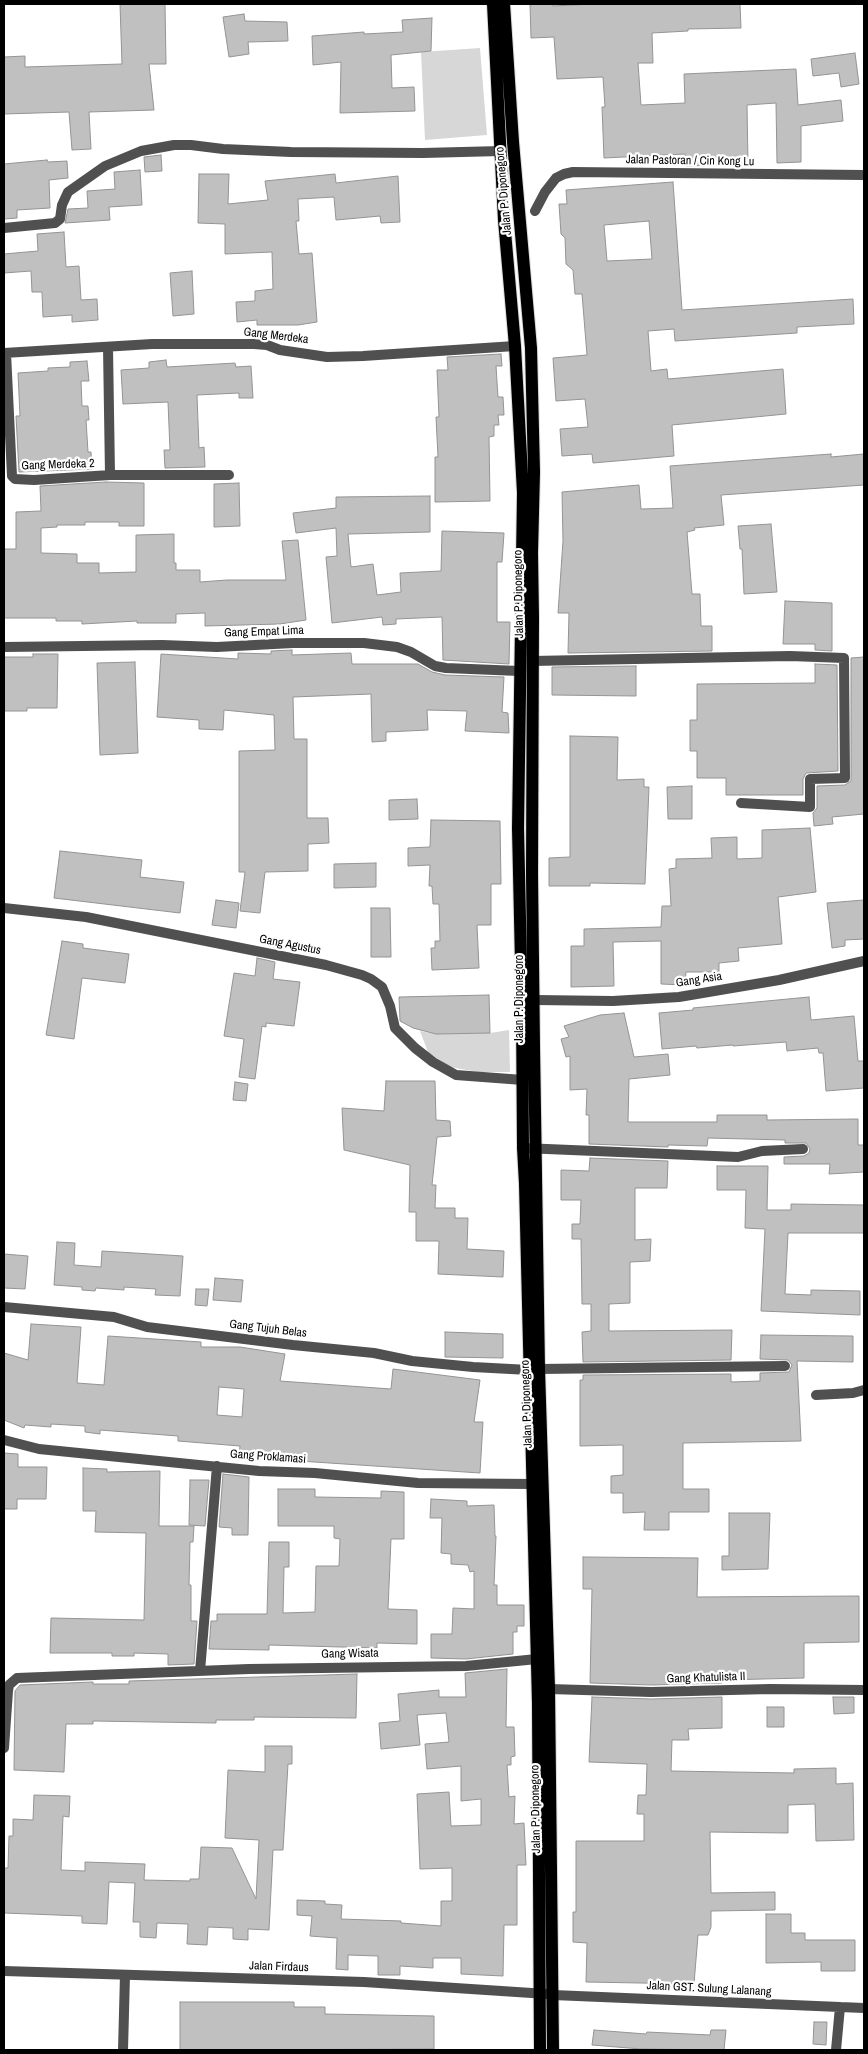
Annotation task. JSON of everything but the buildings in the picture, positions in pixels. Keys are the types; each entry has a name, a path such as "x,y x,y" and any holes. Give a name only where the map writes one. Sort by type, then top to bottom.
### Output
{"main road":[{"name":"Jalan P. Diponegoro","path":"493,4 502,151 504,220 512,302 523,493 518,828 523,1148 549,1689 553,2050"},
{"name":"Jalan P. Diponegoro","path":"504,4 513,142 528,300 534,472 532,553 532,874 537,1148 532,1484 537,1659 540,2050"},
{"path":"512,302 528,300"}],"street":[{"path":"4,228 55,223 60,219 65,198 76,185 105,166 141,151 168,146 191,145 223,150 291,152 424,153 502,151"},
{"name":"Jalan Pastoran / Cin Kong Lu","path":"535,211 545,192 556,178 573,172 864,175"},
{"name":"Gang Merdeka","path":"5,353 152,344 254,344 267,345 280,350 336,356 515,346"},
{"path":"108,347 110,475"},
{"name":"Gang Merdeka 2","path":"5,353 12,476 14,478 34,480 110,475 228,475"},
{"name":"Gang Empat Lima","path":"4,647 162,645 217,647 293,643 364,643 397,646 435,666 446,668 519,671"},
{"path":"532,661 790,656 844,658 845,778 810,779 810,807 741,803"},
{"name":"Gang Agustus","path":"4,908 86,916 326,965 362,975 382,987 390,1006 395,1028 415,1048 433,1062 456,1075 523,1080"},
{"name":"Gang Asia","path":"535,1000 613,1001 679,996 779,980 864,962"},
{"path":"523,1148 738,1157 762,1151 803,1149"},
{"name":"Gang Tujuh Belas","path":"4,1307 114,1317 147,1327 293,1346 374,1353 412,1361 474,1367 534,1369 785,1366"},
{"path":"816,1395 854,1393 864,1390"},
{"name":"Gang Proklamasi","path":"4,1440 39,1449 259,1471 315,1473 418,1483 532,1484"},
{"path":"200,1671 217,1466"},
{"name":"Gang Wisata","path":"4,1748 9,1684 17,1678 350,1666 466,1666 537,1659"},
{"name":"Gang Khatulista II","path":"549,1689 651,1692 770,1689 864,1690"},
{"name":"Jalan Firdaus","path":"4,1971 364,1982 553,1994"},
{"path":"122,2050 125,1975"},
{"name":"Jalan GST. Sulung Lalanang","path":"553,1994 864,2008"},
{"path":"836,2050 840,2008"}],"shaded area":[{"path":"480,48 487,135 425,140 421,52"},
{"path":"509,1030 510,1072 478,1072 450,1067 428,1052 420,1031 436,1034 490,1033"}]}
